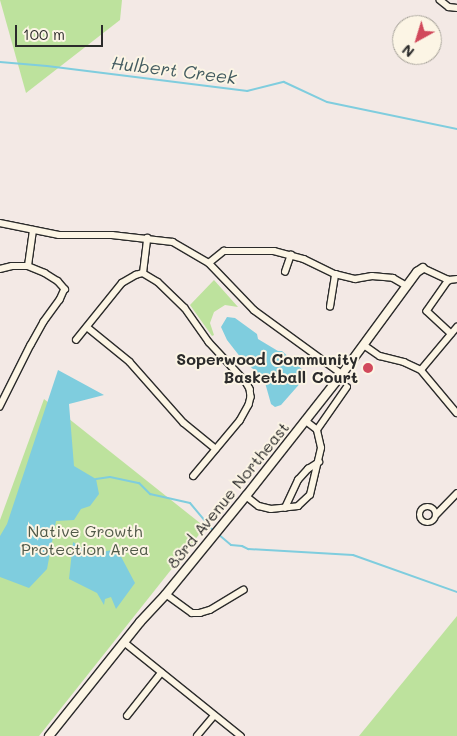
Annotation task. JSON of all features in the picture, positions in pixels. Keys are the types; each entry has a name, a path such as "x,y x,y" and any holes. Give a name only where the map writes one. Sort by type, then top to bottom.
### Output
{"street":[{"path":"440,0 449,6 457,8"},
{"path":"0,223 59,235 147,238 174,242 209,263 254,310 342,374"},
{"path":"28,266 33,230"},
{"path":"143,273 147,238"},
{"path":"209,263 224,251 274,251 291,255 335,274 355,279 372,276 393,278 407,286"},
{"path":"286,272 291,255"},
{"path":"0,269 12,266 28,266 45,272 58,281 65,289 31,345 0,407"},
{"path":"423,268 449,280 457,279"},
{"name":"83rd Avenue Northeast","path":"49,736 124,642 246,496 342,374 417,272 423,268"},
{"path":"76,340 122,283 136,274 143,273 158,282 185,308 209,342 246,382 251,397 240,421 194,476"},
{"path":"330,307 330,294 335,274"},
{"path":"449,280 427,311 451,333"},
{"path":"87,327 130,362 184,423 216,449"},
{"path":"421,370 457,327"},
{"path":"364,344 380,356 421,370 457,413"},
{"path":"317,430 348,387"},
{"path":"246,496 259,506 270,509 298,506 310,495 321,448 317,430 305,421"},
{"path":"284,508 298,480 308,469 319,462"},
{"path":"436,515 457,493"},
{"path":"166,594 192,613 200,613 210,610 243,590"},
{"path":"124,642 241,736"},
{"path":"127,716 161,673"},
{"path":"197,736 214,716"}],"green space":[{"path":"0,0 122,0 120,20 26,93"},
{"path":"214,280 238,307 225,305 214,312 210,323 214,335 212,336 190,305"},
{"name":"Native Growth Protection Area","path":"44,399 205,527 39,736 0,736 0,520"},
{"path":"457,616 457,736 359,736"}],"water":[{"path":"227,317 235,318 257,334 258,339 278,351 282,351 305,372 303,380 281,405 275,407 271,404 264,379 241,358 227,340 221,327"},
{"path":"58,370 104,395 69,404 74,466 96,479 99,494 90,506 81,509 74,520 56,521 47,569 29,588 0,577 0,536 7,524"},
{"path":"73,542 92,554 117,549 135,583 116,609 111,597 105,599 104,605 97,593 69,579"}],"waterway":[{"name":"Hulbert Creek","path":"0,62 47,66 247,91 284,82 327,102 457,129"},
{"path":"96,479 110,477 139,483 150,494 190,503 214,532"},
{"name":"Hulbert Creek","path":"218,534 231,545 242,546 248,549 353,555 457,592"}],"place":[{"name":"Soperwood Community Basketball Court","path":"368,368"}]}
